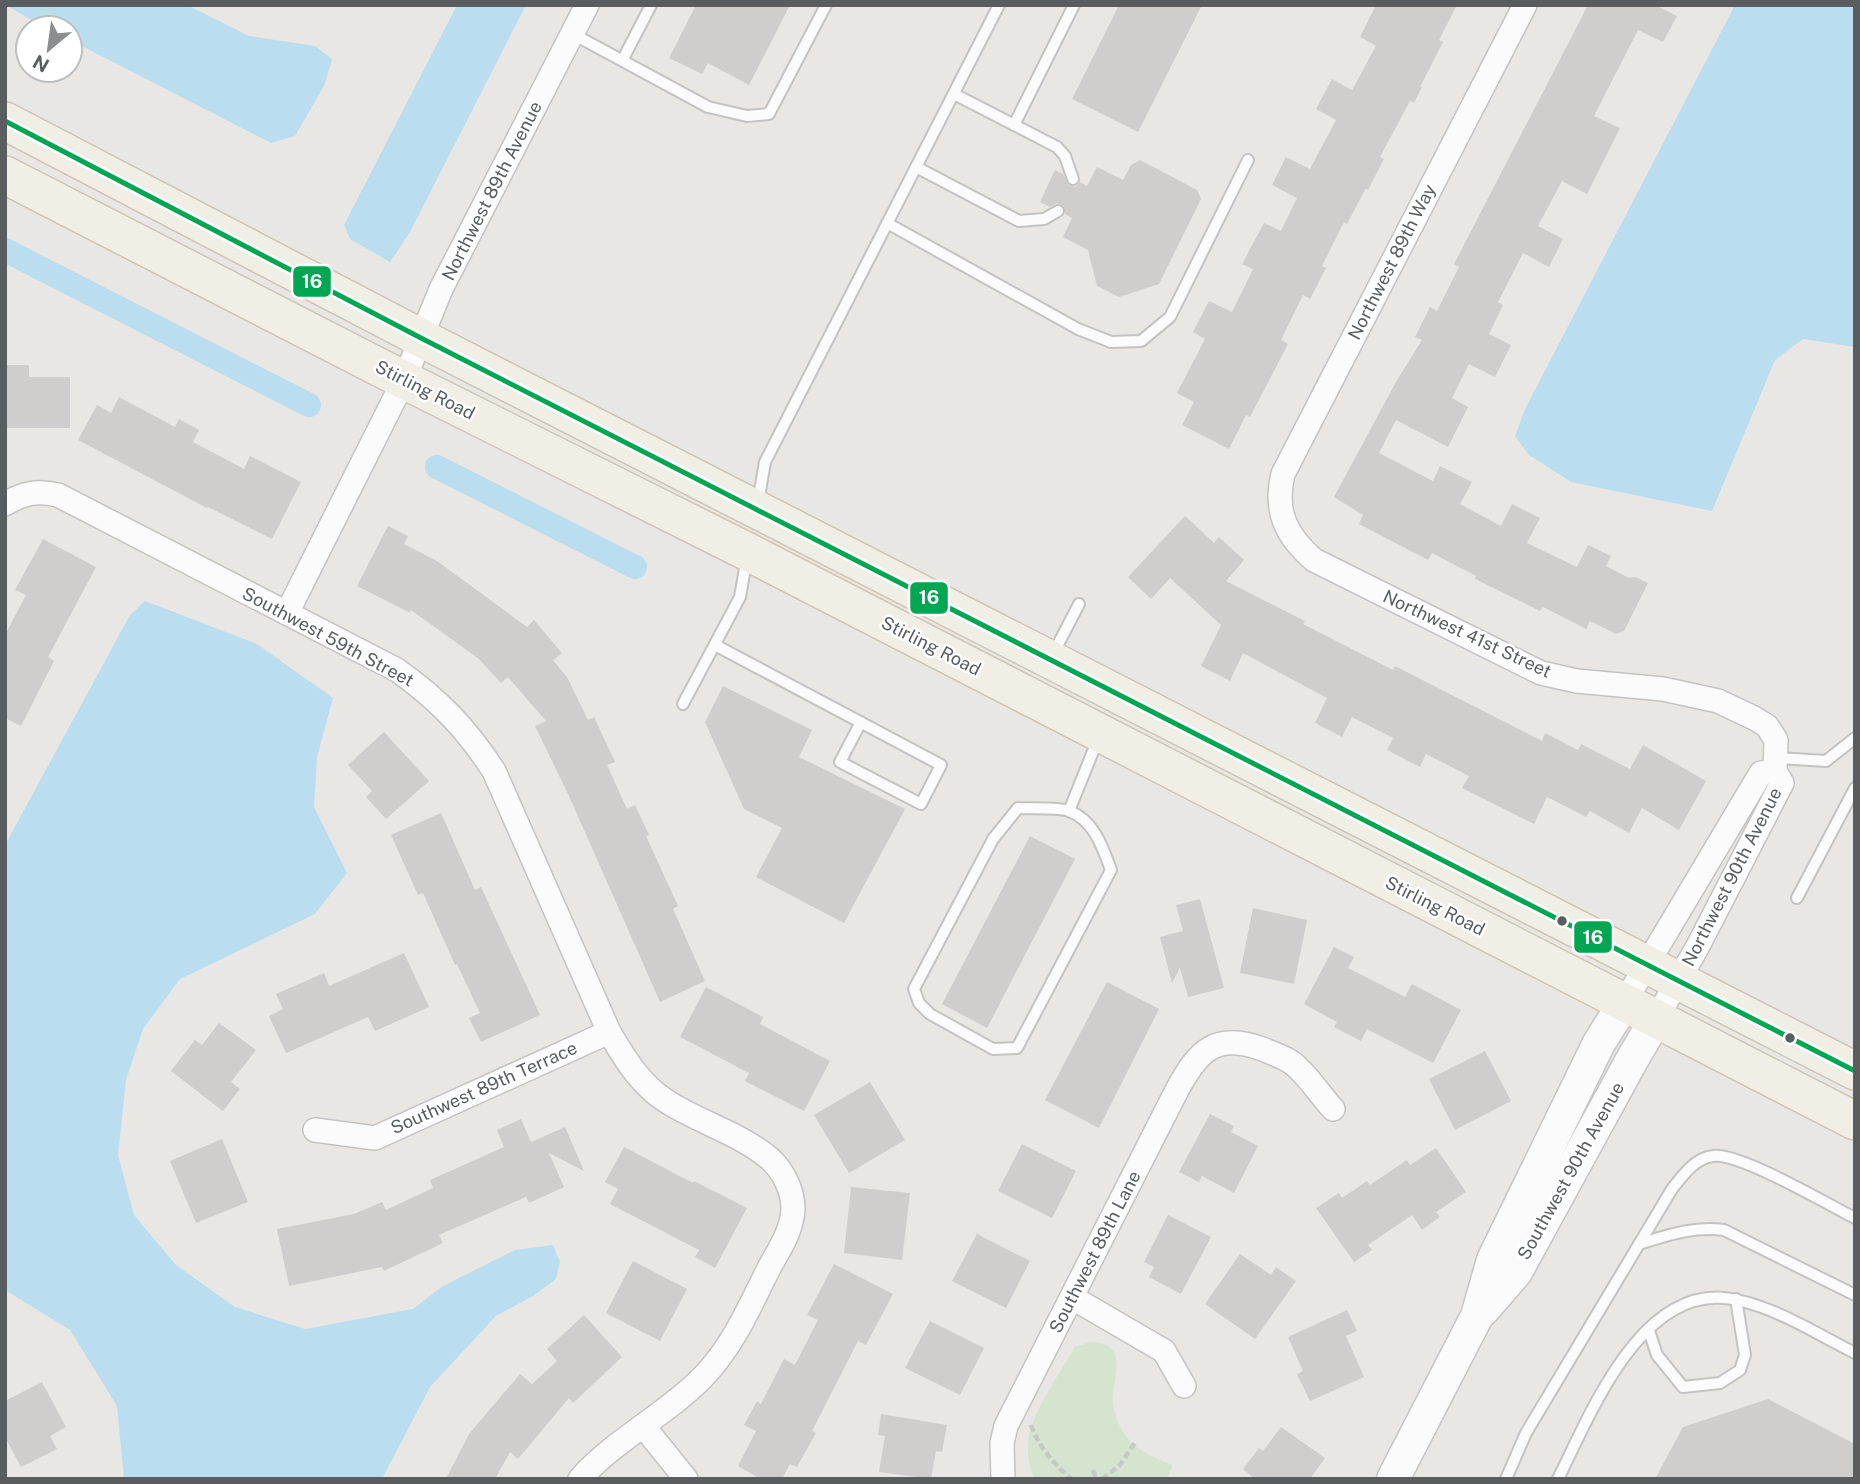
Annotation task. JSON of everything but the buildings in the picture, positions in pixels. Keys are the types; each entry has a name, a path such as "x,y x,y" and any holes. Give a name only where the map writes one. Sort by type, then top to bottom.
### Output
{"main road":[{"path":"5,121 421,338 1855,1071"},
{"name":"Stirling Road","path":"5,175 404,380 748,552 1855,1121"},
{"path":"748,552 757,508"}],"street":[{"name":"Northwest 89th Avenue","path":"287,613 404,380 441,289 587,5"},
{"name":"Northwest 89th Way","path":"1285,523 1278,493 1283,474 1525,5"},
{"name":"Southwest 59th Street","path":"5,503 29,493 58,495 397,670 426,691 452,715 494,771 610,1032 627,1061 645,1084 668,1103 752,1146 770,1159 784,1175 793,1209 789,1230 737,1332 702,1378 644,1427 602,1456 580,1479"},
{"name":"Northwest 41st Street","path":"1285,523 1295,544 1314,560 1541,673 1577,681 1663,689 1718,701 1754,718"},
{"name":"Northwest 90th Avenue","path":"1656,1019 1783,783 1776,765 1776,740 1767,726 1754,718"},
{"name":"Northwest 90th Avenue","path":"1624,1003 1761,773 1776,765"},
{"name":"Southwest 90th Avenue","path":"1393,1479 1477,1316 1493,1260 1599,1043 1624,1003"},
{"name":"Southwest 90th Avenue","path":"1477,1316 1516,1272 1656,1019"},
{"name":"Southwest 89th Terrace","path":"315,1130 375,1138 610,1032"},
{"name":"Southwest 89th Lane","path":"1003,1479 1002,1443 1006,1426 1185,1074 1204,1053 1223,1042 1254,1046 1296,1066 1333,1109"},
{"path":"1073,1298 1164,1351 1184,1386"},
{"path":"644,1427 686,1479"}],"lane":[{"path":"623,59 651,5"},
{"path":"573,34 708,107 747,116 769,114 826,5"},
{"path":"757,508 765,462 999,5"},
{"path":"1014,125 1074,5"},
{"path":"954,94 1057,147 1065,156 1073,179"},
{"path":"887,223 1078,329 1111,342 1140,341 1170,317 1248,160"},
{"path":"916,167 1019,221 1044,219 1058,211"},
{"path":"683,704 740,597 748,552"},
{"path":"1051,659 1079,604"},
{"path":"715,645 861,722 941,765 921,804 840,762 861,722"},
{"path":"1069,811 1100,734"},
{"path":"1776,765 1826,761 1855,738"},
{"path":"1797,898 1855,788"},
{"path":"1018,808 1069,811 1101,840 1111,870 1017,1048 993,1049 930,1014 919,1003 914,989 993,839 1018,808"},
{"path":"1506,1479 1526,1433 1672,1189 1685,1173 1704,1158 1713,1156 1740,1159 1855,1218"},
{"path":"1639,1244 1685,1230 1724,1230 1855,1295"},
{"path":"1558,1479 1613,1371 1649,1331 1676,1307 1710,1297 1736,1299 1770,1310 1855,1353"},
{"path":"1649,1331 1657,1355 1683,1387 1720,1383 1740,1370 1745,1355 1736,1299"}],"path":[{"path":"1031,1424 1041,1447 1071,1479"},
{"path":"1102,1479 1120,1465 1136,1441"},
{"path":"1093,1470 1096,1479"}],"green space":[{"path":"1091,1342 1111,1348 1115,1355 1117,1363 1114,1411 1125,1435 1137,1447 1173,1465 1166,1479 1034,1479 1028,1452 1032,1425 1075,1347"}],"water":[{"path":"5,5 187,5 249,36 315,46 332,59 324,86 295,136 271,143 84,47 84,14 21,14"},
{"path":"457,5 526,5 410,232 390,262 350,239 344,225"},
{"path":"1735,5 1855,5 1855,347 1803,339 1775,360 1712,511 1571,482 1529,455 1515,436 1525,409"},
{"path":"145,601 257,644 333,698 317,757 314,807 347,873 315,914 180,979 143,1029 126,1080 118,1155 134,1215 176,1265 235,1307 305,1329 413,1309 443,1286 515,1250 553,1245 560,1262 556,1279 533,1296 496,1316 430,1387 382,1479 124,1479 117,1406 70,1330 5,1290 5,845 130,615"}],"waterway":[{"path":"5,250 309,405"},
{"path":"437,467 635,567"}],"transit line":[{"name":"16","path":"5,121 421,338 1855,1071"}]}
